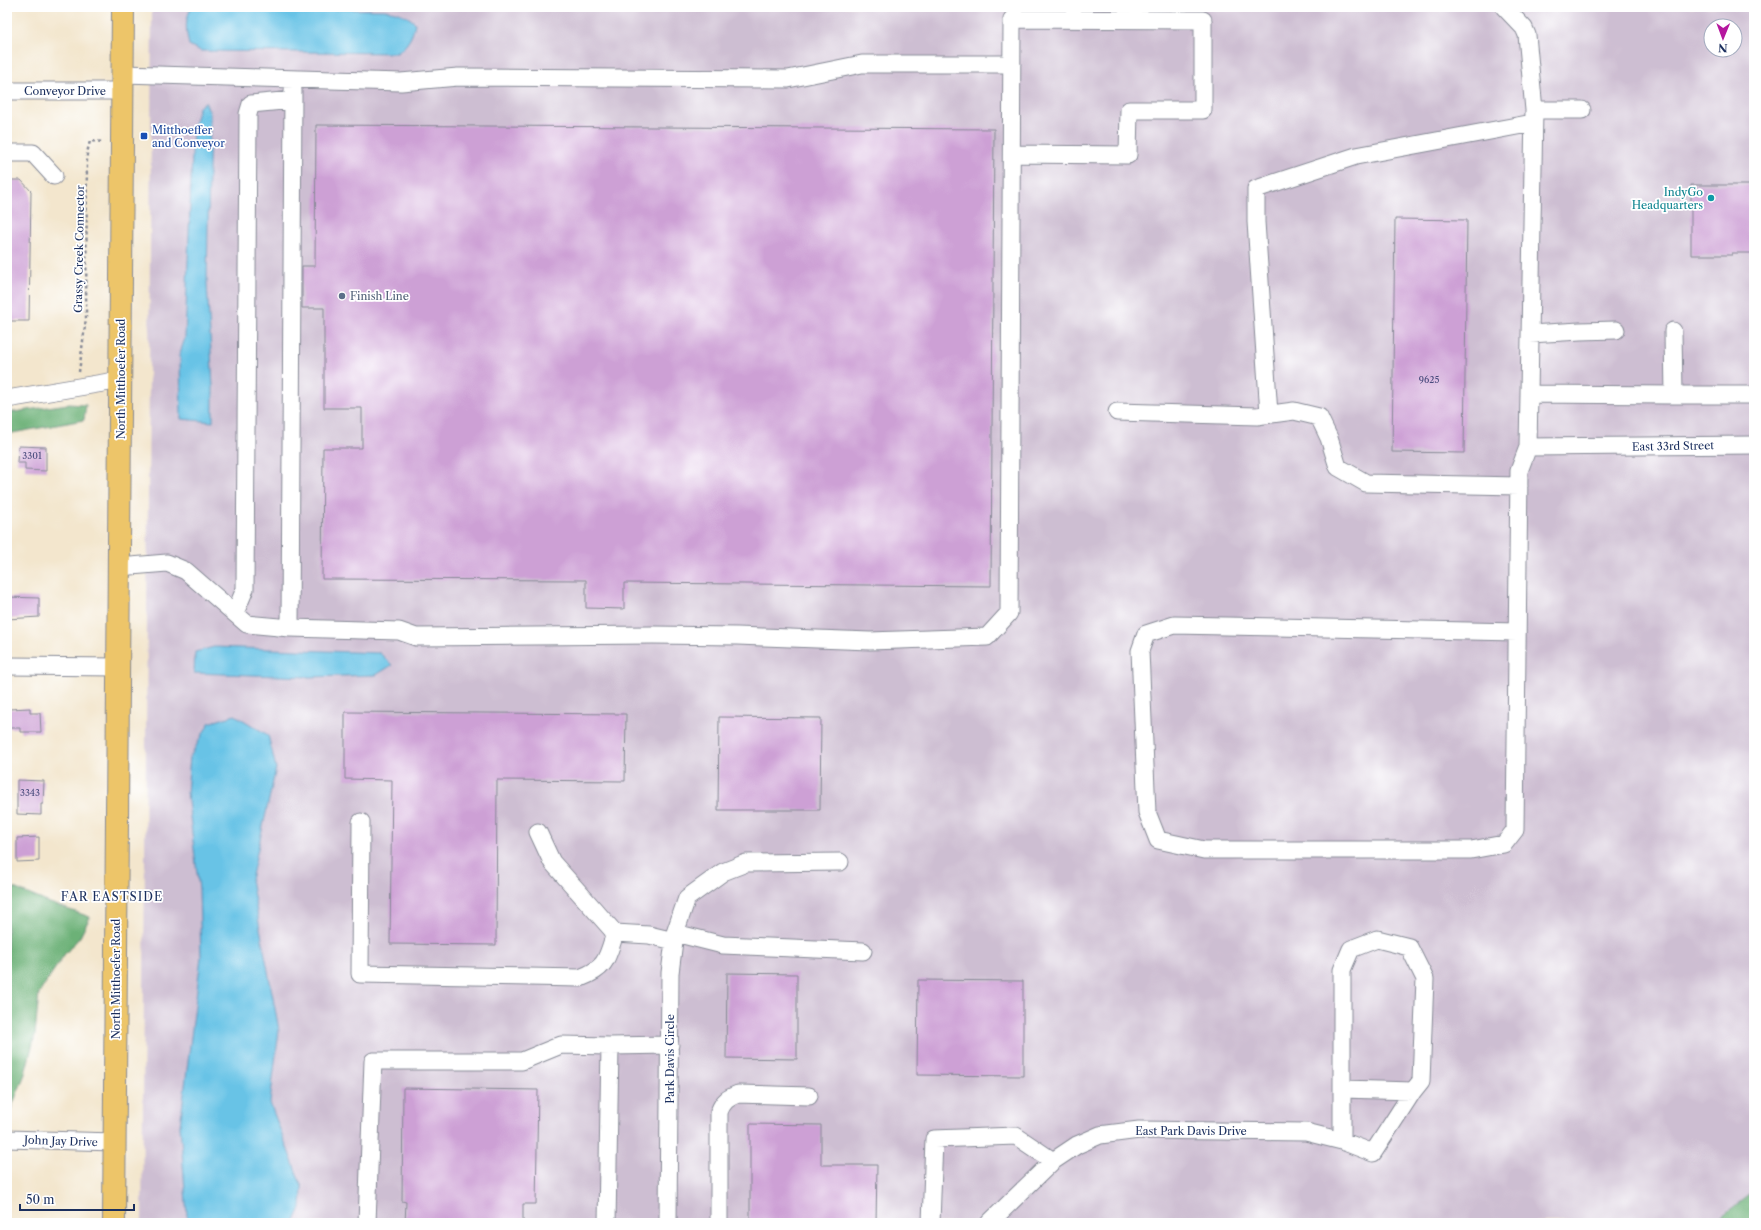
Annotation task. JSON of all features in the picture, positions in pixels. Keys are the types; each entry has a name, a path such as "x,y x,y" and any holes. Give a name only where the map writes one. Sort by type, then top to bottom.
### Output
{"main road":[{"name":"North Mitthoefer Road","path":"114,1223 124,7"}],"street":[{"path":"1504,7 1524,28 1527,35 1534,117 1528,447 1519,471 1516,830 1504,844 1471,850 1204,850 1158,840 1147,812 1140,650 1146,634 1174,625 1517,632"},
{"path":"119,567 167,563 186,572 247,624 290,628 399,631 416,637 653,635 736,636 870,641 987,637 1010,613 1012,19 1203,20 1203,110 1129,110 1128,155 1012,154"},
{"name":"Conveyor Drive","path":"7,91 123,83 293,79 401,82 458,77 788,78 862,64 1012,64"},
{"path":"290,628 293,79"},
{"path":"235,613 245,589 248,114 251,104 293,100"},
{"path":"1269,414 1256,222 1256,189 1356,156 1534,117 1582,110"},
{"path":"7,153 33,153 54,176"},
{"path":"1530,334 1580,330 1616,330"},
{"path":"1673,331 1674,395"},
{"path":"7,399 121,380"},
{"path":"1529,394 1754,395"},
{"path":"1117,412 1257,416 1294,411 1319,417 1330,438 1338,466 1366,483 1519,486"},
{"name":"East 33rd Street","path":"1528,447 1754,445"},
{"path":"7,666 118,667"},
{"path":"361,822 360,974 580,978 594,973 607,960 615,933"},
{"path":"538,832 552,862 615,933 675,937 723,945 863,951"},
{"name":"Park Davis Circle","path":"668,1223 670,973 675,937 687,898 723,872 746,863 840,862"},
{"path":"1342,1088 1413,1090 1421,1081 1425,979 1409,947 1377,939 1351,949 1342,970 1342,1088 1342,1141"},
{"path":"366,1223 373,1061 522,1061 561,1045 670,1045"},
{"path":"607,1223 610,1046"},
{"name":"East Park Davis Drive","path":"989,1223 1053,1161 1077,1145 1100,1135 1139,1130 1306,1132 1342,1141 1373,1154 1413,1090"},
{"path":"719,1223 719,1112 722,1104 729,1098 738,1094 809,1096"},
{"path":"930,1223 934,1139 1016,1136 1053,1161"},
{"name":"John Jay Drive","path":"7,1139 115,1142"}],"path":[{"name":"Grassy Creek Connector","path":"78,378 86,318 87,153 90,141 110,142"}],"shaded area":[{"path":"152,7 1754,7 1754,1191 1713,1223 142,1223"}],"green space":[{"path":"68,404 86,405 84,420 7,434 7,413"},
{"path":"7,885 47,902 90,917 80,937 64,955 39,993 35,1035 25,1074 7,1119"},
{"path":"1754,1191 1754,1223 1713,1223"}],"water":[{"path":"192,7 385,10 408,17 415,23 413,33 409,41 397,53 201,51 189,45 187,21"},
{"path":"205,102 210,113 207,283 213,387 213,422 181,419 180,353 185,338 193,129 199,107"},
{"path":"214,647 380,653 392,665 376,675 309,677 194,673 195,652"},
{"path":"235,715 268,735 276,768 251,880 279,1030 270,1103 302,1187 301,1208 294,1223 192,1223 187,1216 180,1126 201,957 199,889 187,793 190,757 209,723"}],"building":[{"path":"316,125 994,129 991,586 624,583 624,609 586,608 586,580 322,579 323,448 362,448 362,408 324,408 324,308 302,308 302,266 315,266"},
{"path":"7,180 21,180 31,191 29,321 7,321"},
{"name":"IndyGo Headquarters","path":"1691,185 1754,185 1754,253 1732,253 1732,255 1691,255"},
{"path":"1395,219 1467,220 1464,453 1392,452"},
{"path":"18,446 46,447 46,471 25,470 25,463 17,463"},
{"path":"7,597 39,598 39,617 7,619"},
{"path":"30,708 30,713 40,713 41,732 20,732 20,728 9,728 9,709"},
{"path":"345,712 626,714 625,781 497,780 496,945 390,944 392,780 345,779"},
{"path":"719,717 821,718 820,810 718,810"},
{"path":"17,780 44,781 41,815 17,814"},
{"path":"39,837 39,861 17,862 17,838"},
{"path":"727,973 797,974 797,1059 726,1058"},
{"path":"918,980 1023,981 1023,1076 917,1075"},
{"path":"403,1088 538,1090 536,1204 523,1204 523,1223 405,1223 406,1202 402,1201"},
{"path":"750,1124 821,1125 821,1165 877,1165 876,1223 750,1222"}],"place":[{"name":"Mitthoeffer and Conveyor","path":"144,136"},
{"name":"IndyGo Headquarters","path":"1711,198"},
{"name":"Finish Line","path":"342,296"}],"district":[{"name":"FAR EASTSIDE","path":"112,896"}]}
